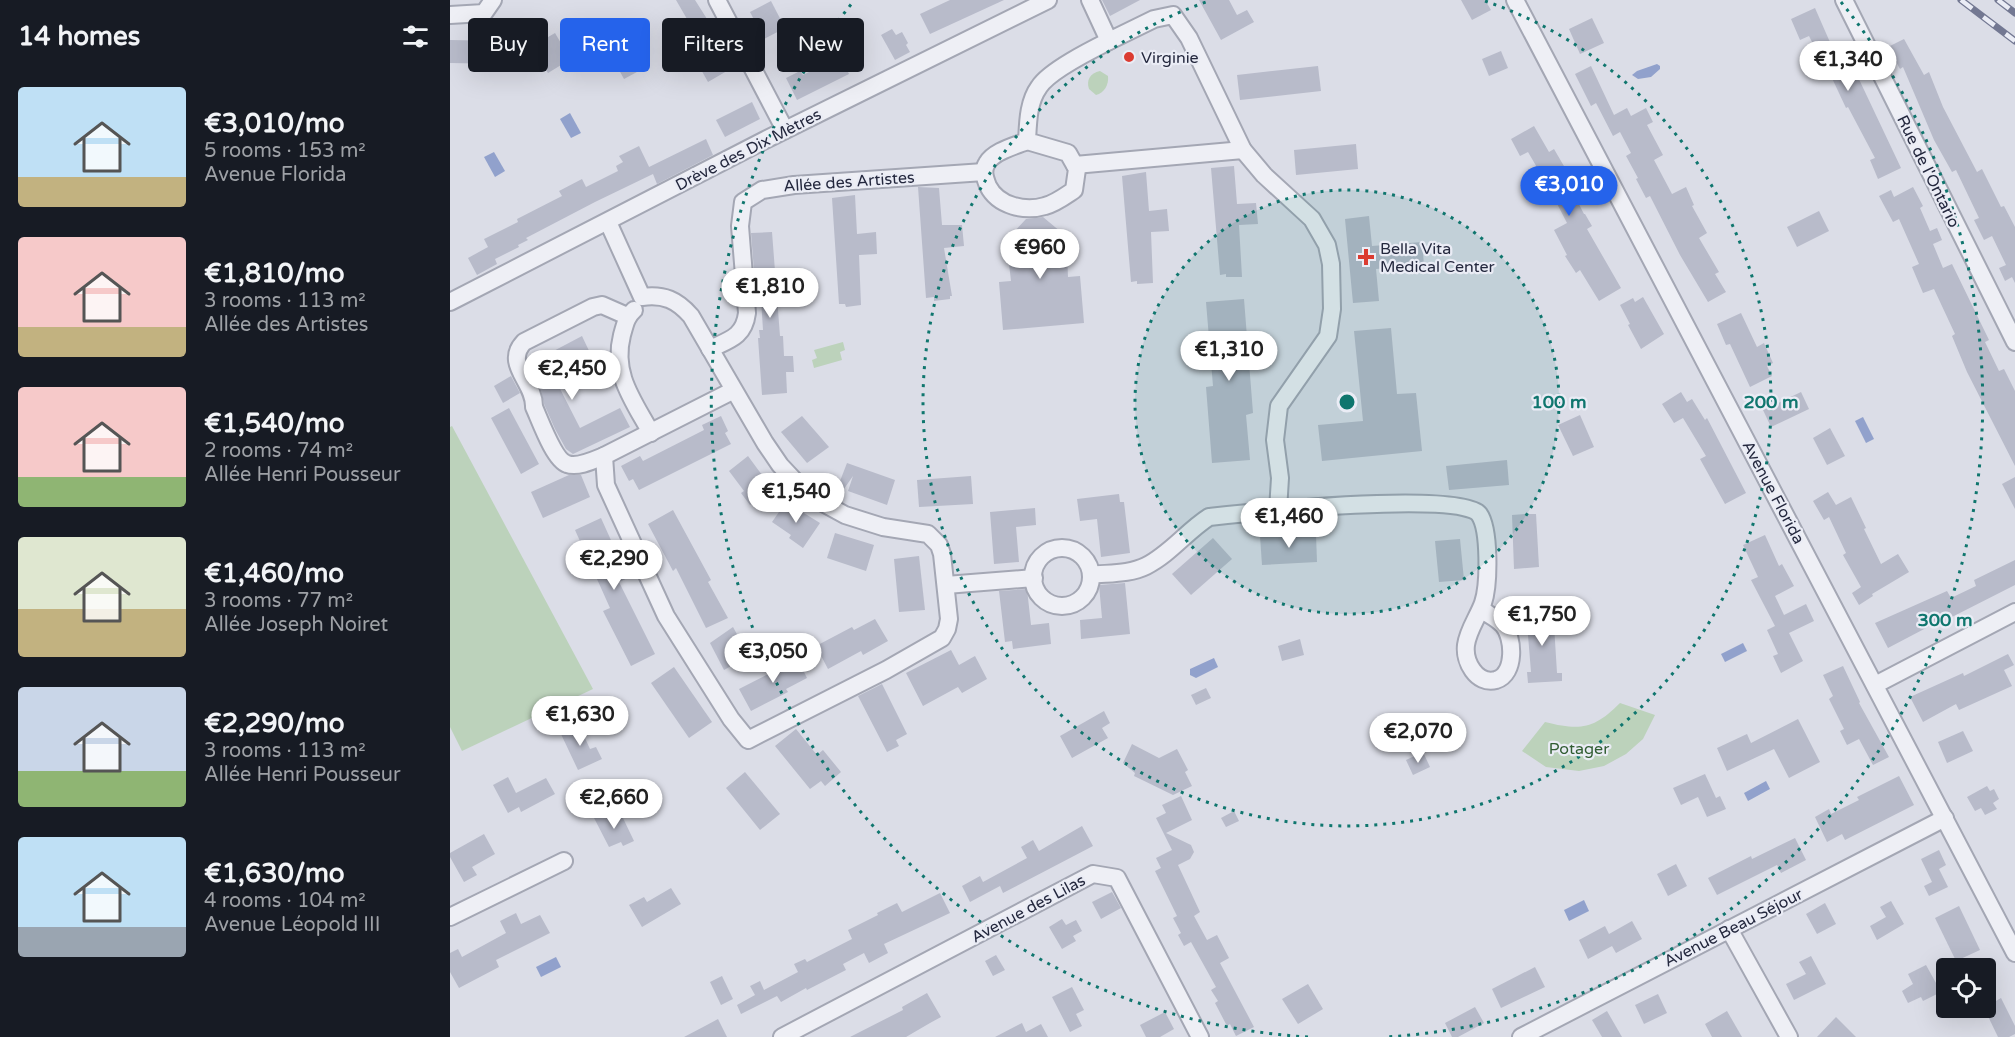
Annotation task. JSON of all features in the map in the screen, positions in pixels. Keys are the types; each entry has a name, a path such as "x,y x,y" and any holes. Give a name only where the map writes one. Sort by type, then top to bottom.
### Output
{"street":[{"path":"450,15 484,13 493,0"},
{"path":"717,0 785,130"},
{"name":"Drève des Dix Mètres","path":"450,302 785,130 1048,0"},
{"path":"1090,0 1109,41"},
{"name":"Avenue Florida","path":"1515,0 2015,953"},
{"name":"Rue de l'Ontario","path":"1844,0 2015,342"},
{"path":"1027,141 1030,108 1039,86 1070,61 1154,19 1173,15 1190,38 1244,150 1264,175 1312,219 1327,245 1332,309 1328,336 1279,406 1275,440 1280,478 1278,510"},
{"path":"1027,141 1068,153 1075,165 1077,169 1074,190 1044,206 1022,208 996,197 988,187 984,172 987,162 1001,152 1027,141"},
{"path":"1075,165 1244,150"},
{"name":"Allée des Artistes","path":"710,349 738,335 746,323 740,226 743,202 762,190 783,186 984,172"},
{"path":"608,222 642,297"},
{"path":"604,456 606,485 666,616 731,719 748,740 886,670 942,638 949,619 939,545 928,534 883,528 845,514 816,498 780,465 691,316 681,305 666,297 658,296 642,297 627,316 619,348 618,364 631,397 651,433"},
{"path":"627,316 602,305 593,307 524,342 517,349 518,364 534,398 534,407 558,458 566,464 574,465 604,456 734,390"},
{"path":"1091,575 1124,572 1146,566 1209,517 1278,510 1443,503 1473,509 1479,514 1483,525 1488,574 1481,609"},
{"path":"1060,548 1075,551 1081,556 1086,561 1091,575 1089,586 1083,596 1074,603 1062,606 1051,604 1041,597 1035,587 1037,562 1047,552 1060,548"},
{"path":"946,585 1034,578"},
{"path":"1875,685 2015,612"},
{"name":"Avenue Beau Séjour","path":"1521,1037 1945,818"},
{"path":"450,916 564,861"},
{"name":"Avenue des Lilas","path":"782,1037 1093,874 1117,878 1200,1037"},
{"path":"1729,930 1789,1037"}],"green space":[{"path":"1100,71 1108,76 1108,82 1104,90 1096,95 1089,89 1088,83 1091,75"},
{"path":"843,342 845,350 840,352 842,360 814,368 812,360 817,358 814,350"},
{"path":"452,426 593,689 462,751 450,727 450,427"},
{"name":"Potager","path":"1620,703 1655,715 1643,739 1626,754 1604,766 1579,771 1546,767 1522,751 1545,722 1586,726 1611,712"}],"water":[{"path":"1657,64 1660,69 1651,77 1638,79 1632,75 1637,71"},
{"path":"570,113 581,133 571,138 560,119"},
{"path":"494,152 505,171 495,177 484,157"},
{"path":"1863,417 1874,439 1866,443 1855,421"},
{"path":"1743,643 1747,651 1725,662 1721,654"},
{"path":"1214,658 1218,667 1196,678 1190,675 1190,669"},
{"path":"1766,781 1770,789 1748,801 1744,793"},
{"path":"1584,900 1589,911 1569,921 1564,910"},
{"path":"556,957 561,967 541,977 536,967"}],"building":[{"path":"676,0 695,0 706,18 686,18"},
{"path":"950,0 1004,0 930,34 920,14"},
{"path":"1102,0 1140,0 1110,16"},
{"path":"1199,0 1229,0 1237,15 1247,10 1254,22 1221,40"},
{"path":"1461,0 1485,0 1491,10 1472,20"},
{"path":"771,1 780,18 777,18 777,32 765,38 765,18 753,18 750,12"},
{"path":"1815,8 1829,40 1851,78 1857,75 1901,168 1878,179 1870,160 1875,158 1848,107 1846,108 1831,76 1822,80 1814,64 1821,60 1809,36 1800,40 1791,19"},
{"path":"1592,18 1604,43 1580,54 1569,29"},
{"path":"892,29 896,35 902,32 910,52 895,60 881,35"},
{"path":"555,33 560,42 560,66 548,73 547,72 548,37"},
{"path":"1904,39 1924,75 1929,72 1943,107 1977,172 1982,169 2001,207 2004,206 2015,227 2015,283 2012,277 2005,281 1999,268 2006,265 1992,236 1984,240 1974,220 1979,218 1956,170 1952,172 1934,140 1903,67 1900,69 1888,47"},
{"path":"450,40 468,40 468,63 450,63"},
{"path":"1501,51 1508,68 1489,76 1482,59"},
{"path":"1318,66 1321,91 1240,100 1237,75"},
{"path":"1591,66 1614,115 1627,108 1631,116 1646,108 1653,122 1647,125 1663,155 1654,160 1672,194 1686,187 1694,205 1692,206 1707,233 1699,238 1719,272 1715,274 1726,292 1708,302 1680,255 1650,196 1646,198 1636,179 1638,178 1626,156 1631,153 1620,132 1613,136 1596,103 1591,106 1575,74"},
{"path":"620,72 637,72 624,79"},
{"path":"702,72 725,72 708,82"},
{"path":"798,72 803,75 809,72 848,72 849,74 797,100 786,78"},
{"path":"752,102 760,119 725,137 716,120"},
{"path":"1534,126 1549,152 1554,149 1568,173 1564,175 1592,226 1587,229 1621,288 1599,301 1580,270 1576,273 1565,256 1567,255 1554,230 1567,223 1549,188 1528,152 1520,156 1511,139"},
{"path":"706,139 713,155 657,184 653,174 595,202 526,238 528,240 518,245 519,247 495,259 497,264 477,275 468,258 488,247 484,239 562,196 559,191 582,179 586,187 618,171 616,166 623,162 619,156 639,146 649,167"},
{"path":"1356,144 1358,169 1296,175 1294,150"},
{"path":"1234,166 1237,204 1256,203 1258,224 1239,225 1242,277 1226,277 1226,274 1220,275 1211,168"},
{"path":"1146,172 1149,211 1167,209 1169,231 1151,232 1153,283 1137,284 1137,281 1131,282 1122,176"},
{"path":"918,187 939,188 942,225 962,225 964,246 944,248 952,296 950,299 934,301 934,297 926,298"},
{"path":"1913,187 1923,206 1920,208 1930,231 1937,228 1942,240 1933,244 1943,268 1952,264 1989,340 1985,342 1999,371 2004,369 2015,391 2015,466 1967,372 1952,336 1955,334 1934,289 1923,293 1912,267 1919,264 1899,219 1893,222 1879,196 1891,190 1894,197"},
{"path":"855,195 857,234 876,232 877,254 859,255 861,305 846,307 845,304 839,304 832,198"},
{"path":"1819,211 1829,231 1797,247 1787,227"},
{"path":"1369,216 1372,246 1422,242 1424,265 1376,269 1379,301 1353,303 1345,219"},
{"path":"1043,217 1071,244 1067,250 1068,277 1080,276 1084,323 1003,330 999,282 1011,281 1008,255 1002,250 1012,238 1010,236 1026,219"},
{"path":"772,232 780,336 783,336 784,356 793,356 794,372 786,372 787,393 762,395 758,338 760,338 759,330 763,330 760,283 755,283 751,233"},
{"path":"1643,297 1664,334 1641,349 1620,305 1633,298 1635,302"},
{"path":"1244,299 1253,413 1246,415 1250,460 1212,463 1206,387 1213,386 1206,302"},
{"path":"1741,313 1757,347 1764,343 1773,363 1767,366 1772,376 1750,387 1730,344 1726,345 1717,324"},
{"path":"1391,328 1397,394 1416,393 1422,451 1322,461 1318,425 1363,421 1354,331"},
{"path":"582,336 591,355 553,375 580,428 620,408 630,427 573,454 566,449 555,429 544,404 540,386 529,364"},
{"path":"511,376 520,393 503,403 494,386"},
{"path":"1681,392 1687,402 1692,399 1705,420 1707,418 1746,493 1725,504 1700,459 1706,456 1683,418 1674,423 1662,404"},
{"path":"1801,392 1809,409 1771,427 1763,410"},
{"path":"509,408 539,464 521,474 491,418"},
{"path":"1580,415 1594,447 1573,456 1558,425"},
{"path":"721,416 728,431 725,433 731,444 639,490 633,479 629,481 621,466 640,456 643,461 704,430 702,425"},
{"path":"802,416 829,447 807,463 781,432"},
{"path":"1830,428 1845,456 1827,465 1813,438"},
{"path":"748,456 762,475 764,473 775,487 750,505 741,493 744,491 729,471"},
{"path":"1507,460 1509,485 1449,490 1446,466"},
{"path":"847,463 895,480 887,505 848,491 853,476 839,496 835,494"},
{"path":"569,475 581,475 590,497 543,518 531,492"},
{"path":"971,476 973,504 919,507 917,480"},
{"path":"2015,477 2015,509 2002,484"},
{"path":"1828,492 1836,505 1851,497 1881,564 1898,554 1909,572 1872,594 1873,596 1859,605 1852,593 1861,587 1843,555 1846,553 1829,517 1824,520 1813,501"},
{"path":"1119,494 1120,502 1124,502 1130,553 1101,557 1097,519 1080,521 1077,499"},
{"path":"786,502 820,523 803,548 789,538 791,535 772,522"},
{"path":"1035,508 1036,525 1016,527 1019,562 994,564 990,512"},
{"path":"673,510 711,580 708,582 728,618 706,628 676,568 673,571 648,524"},
{"path":"1536,514 1539,567 1514,569 1512,515"},
{"path":"601,518 628,578 619,582 655,654 631,666 603,611 610,608 575,530"},
{"path":"835,533 874,545 866,571 827,558"},
{"path":"1316,534 1317,562 1262,565 1260,536"},
{"path":"1765,535 1779,566 1782,564 1794,586 1775,596 1784,615 1806,604 1814,621 1789,633 1803,661 1781,673 1773,656 1778,654 1767,630 1775,626 1751,580 1758,577 1743,545"},
{"path":"1213,538 1232,559 1191,595 1172,574"},
{"path":"1460,539 1464,580 1439,582 1435,541"},
{"path":"919,556 925,610 899,612 894,559"},
{"path":"2015,560 2015,585 1888,648 1875,623 1947,591 1951,598 1976,586 1974,580"},
{"path":"1125,583 1130,634 1081,639 1080,620 1102,618 1099,585"},
{"path":"1027,589 1031,625 1049,623 1051,644 1013,649 1012,641 1005,642 999,591"},
{"path":"1553,609 1557,673 1562,673 1562,681 1528,683 1527,672 1531,672 1526,611"},
{"path":"875,619 888,641 863,655 861,651 828,669 816,646 852,627 854,630"},
{"path":"733,627 749,656 724,670 710,643"},
{"path":"1300,639 1304,655 1282,661 1278,646"},
{"path":"951,650 959,665 975,656 987,679 962,693 958,687 923,706 906,673"},
{"path":"2008,654 2014,665 2004,670 2012,686 1959,710 1956,704 1923,722 1910,697 1963,673 1964,676"},
{"path":"796,656 807,678 786,689 788,692 751,711 739,689 774,671 773,668"},
{"path":"1843,666 1859,703 1889,757 1873,765 1859,739 1847,745 1840,731 1844,729 1829,699 1833,696 1823,675"},
{"path":"674,667 712,722 689,738 651,683"},
{"path":"882,684 907,734 896,740 899,746 887,752 858,696"},
{"path":"1206,688 1211,698 1196,705 1191,695"},
{"path":"1104,711 1110,723 1102,728 1108,738 1072,758 1060,736"},
{"path":"1798,719 1820,762 1789,778 1774,749 1727,771 1717,748 1747,734 1751,743"},
{"path":"578,723 590,749 596,747 602,759 578,770 560,732"},
{"path":"796,729 817,755 823,750 841,772 825,786 821,781 810,789 775,746"},
{"path":"1963,731 1973,751 1947,763 1938,742"},
{"path":"1132,744 1159,758 1177,749 1188,770 1185,772 1192,786 1173,795 1134,776 1135,773 1123,763"},
{"path":"1423,752 1430,767 1413,775 1406,760"},
{"path":"745,772 780,814 760,830 726,788"},
{"path":"1705,774 1716,798 1720,796 1726,809 1707,817 1698,797 1681,805 1673,788"},
{"path":"1899,776 1914,805 1845,840 1842,834 1827,842 1815,817 1829,809 1831,814 1859,800 1857,797"},
{"path":"508,777 516,793 546,778 555,794 521,812 519,807 508,813 493,785"},
{"path":"1987,786 1990,791 1994,789 1999,799 1993,803 1997,809 1985,815 1981,808 1975,811 1967,797"},
{"path":"1181,796 1192,820 1166,833 1191,845 1194,852 1190,859 1178,865 1200,912 1194,916 1207,940 1217,935 1229,958 1220,963 1254,1027 1236,1036 1230,1024 1227,1026 1215,1003 1218,1001 1211,990 1216,987 1191,942 1184,946 1178,935 1181,933 1173,918 1177,916 1155,871 1161,868 1156,858 1172,850 1156,818 1166,813 1162,805"},
{"path":"605,811 610,822 622,816 634,841 623,846 621,842 609,847 593,816"},
{"path":"1234,811 1239,821 1226,827 1221,818"},
{"path":"1082,826 1093,846 1003,893 1000,886 970,902 962,886 980,876 983,882 1027,858 1021,847 1033,840 1039,851"},
{"path":"484,834 495,854 472,867 477,875 464,882 450,853"},
{"path":"1795,838 1806,860 1781,873 1777,865 1717,895 1708,878 1751,856 1752,859"},
{"path":"1939,850 1946,865 1939,869 1948,887 1929,896 1924,886 1932,882 1921,859"},
{"path":"1676,864 1687,886 1668,896 1657,874"},
{"path":"671,888 681,904 642,927 629,905 644,897 647,902"},
{"path":"1112,892 1121,908 1101,919 1092,902"},
{"path":"940,893 950,913 884,944 888,953 869,963 864,953 843,964 846,970 807,990 806,988 781,1002 777,996 741,1014 737,1005 755,995 750,986 760,981 764,990 798,972 794,964 805,959 807,962 852,939 848,930 897,903 902,912"},
{"path":"1891,901 1904,924 1877,940 1870,926 1886,917 1880,907"},
{"path":"1825,903 1836,924 1817,934 1806,914"},
{"path":"1959,906 1980,950 1963,958 1955,958 1935,918"},
{"path":"516,913 521,924 540,915 550,933 496,960 499,967 459,988 450,972 450,953 458,949 462,957 506,933 500,921"},
{"path":"1062,919 1066,925 1076,920 1082,931 1073,936 1076,941 1062,949 1049,927"},
{"path":"1632,921 1642,939 1616,953 1612,946 1588,959 1579,940 1605,926 1609,934"},
{"path":"996,955 1005,970 993,976 985,961"},
{"path":"1811,956 1826,984 1794,1000 1786,984 1806,974 1799,962"},
{"path":"1926,965 1936,983 1936,994 1923,1001 1921,997 1908,1003 1902,991 1913,984 1908,974"},
{"path":"1535,967 1545,987 1501,1008 1492,989"},
{"path":"722,976 733,999 721,1005 710,982"},
{"path":"1308,984 1323,1009 1298,1024 1282,999"},
{"path":"1072,987 1084,1010 1076,1014 1082,1026 1070,1032 1052,997"},
{"path":"927,993 941,1017 906,1037 850,1037 903,1010 902,1007"},
{"path":"1658,994 1667,1013 1644,1024 1635,1005"},
{"path":"2001,998 2015,1026 2015,1034 2009,1037 1998,1037 1989,1018 1996,1018 1996,1001"},
{"path":"1475,1007 1484,1023 1458,1037 1452,1037 1445,1023"},
{"path":"1607,1011 1622,1037 1602,1037 1592,1020"},
{"path":"1727,1011 1742,1037 1712,1037 1705,1024"},
{"path":"1165,1012 1174,1029 1160,1037 1146,1037 1140,1025"},
{"path":"1836,1017 1856,1037 1817,1037"},
{"path":"718,1019 727,1037 684,1037 705,1026"},
{"path":"1022,1023 1026,1032 1041,1024 1048,1037 995,1037"}],"railway":[{"path":"1961,0 2015,41"},
{"path":"1998,0 2015,13"}],"place":[{"name":"Virginie","path":"1129,57"},
{"name":"Bella Vita Medical Center","path":"1366,257"}]}
